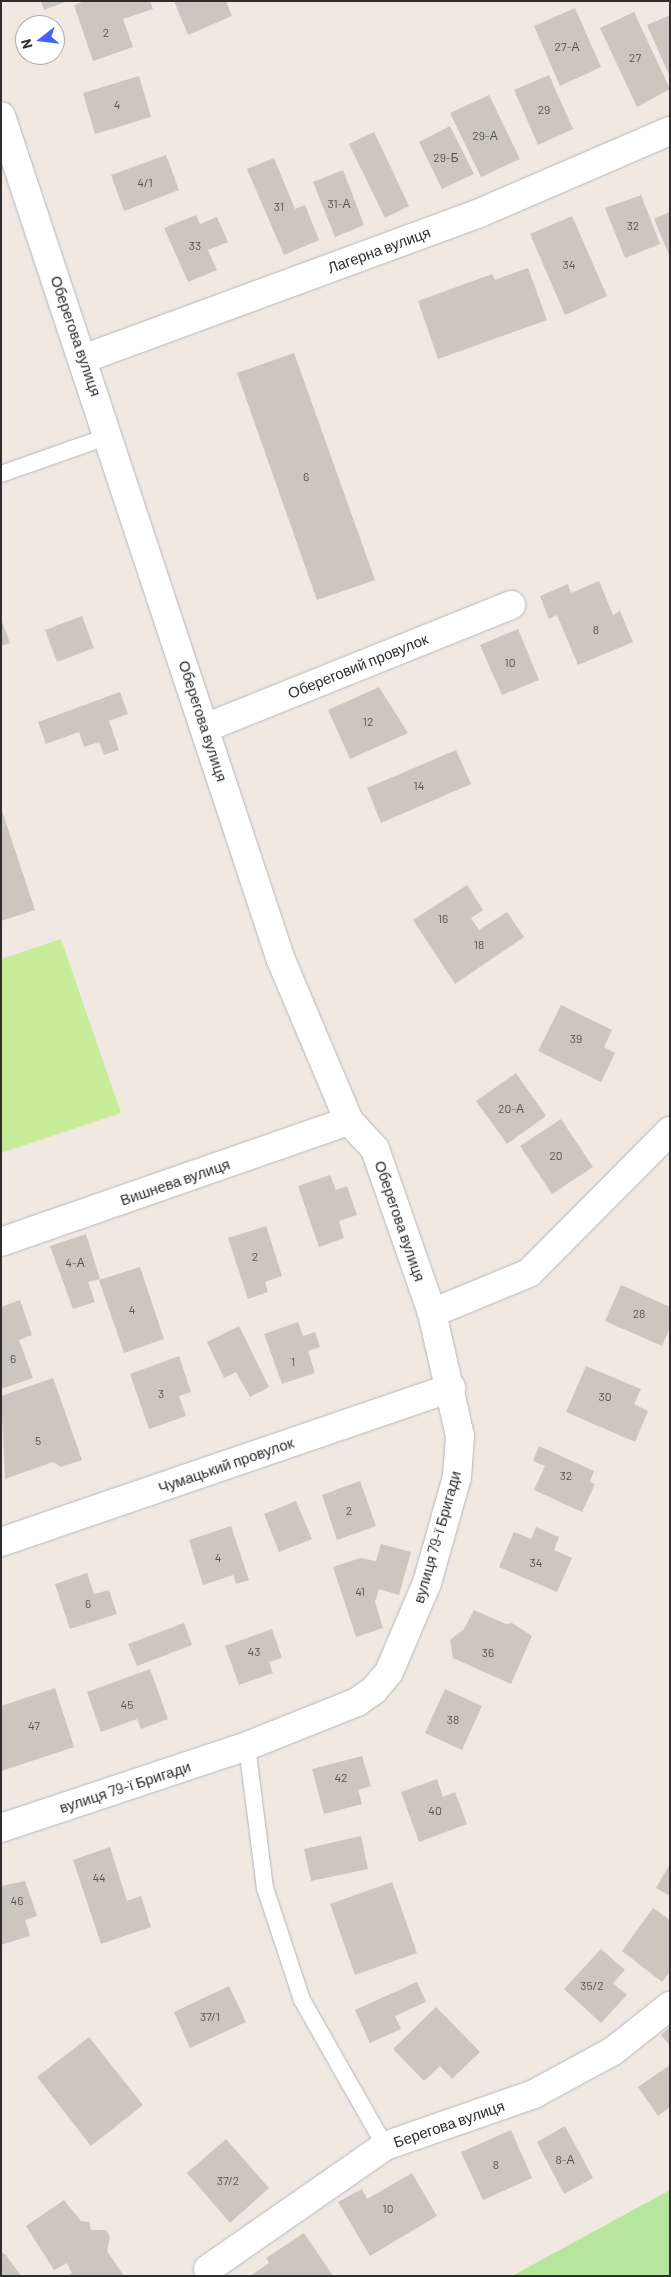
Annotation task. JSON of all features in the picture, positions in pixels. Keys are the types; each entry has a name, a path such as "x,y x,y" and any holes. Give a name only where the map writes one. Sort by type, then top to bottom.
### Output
{"street":[{"name":"Оберегова вулиця","path":"1,116 109,436 281,960 350,1121 375,1149 432,1312"},
{"name":"Лагерна вулиця","path":"83,358 477,214 670,131"},
{"name":"Обереговий провулок","path":"205,728 511,605"},
{"name":"Вишнева вулиця","path":"1,1242 350,1121"},
{"path":"432,1312 529,1273 670,1131"},
{"name":"вулиця 79-ї Бригади","path":"1,1828 247,1746 357,1702 390,1672 427,1583 457,1477 460,1436 451,1388 432,1312"},
{"name":"Чумацький провулок","path":"1,1542 451,1388"},
{"name":"Берегова вулиця","path":"208,2269 386,2146 534,2094 612,2051 670,2006"}],"lane":[{"path":"1,474 109,436"},
{"path":"247,1746 265,1888 302,2000 386,2146"}],"green space":[{"path":"61,939 121,1113 1,1153 1,959"},
{"path":"670,2190 670,2276 512,2276"}],"building":[{"path":"41,1 68,1 44,10"},
{"path":"85,1 150,1 153,9 123,19 133,47 93,61 74,5"},
{"path":"174,1 226,1 232,16 188,35"},
{"path":"575,8 601,67 560,86 534,26"},
{"path":"634,12 670,89 637,107 600,28"},
{"path":"670,15 670,77 647,25"},
{"path":"549,75 573,129 538,145 514,90"},
{"path":"139,76 151,117 95,134 83,93"},
{"path":"489,95 520,159 481,177 450,113"},
{"path":"450,126 474,174 442,189 419,142"},
{"path":"374,132 409,206 385,218 349,144"},
{"path":"166,155 179,190 124,211 111,175"},
{"path":"274,158 295,209 305,205 319,240 284,255 247,169"},
{"path":"343,170 364,225 335,237 313,182"},
{"path":"641,195 660,244 625,258 605,208"},
{"path":"670,212 670,257 654,219"},
{"path":"196,215 200,224 217,217 228,242 208,250 217,270 188,282 164,228"},
{"path":"572,216 607,296 565,315 530,234"},
{"path":"528,268 547,320 438,359 418,301 492,274 495,280"},
{"path":"294,353 375,580 317,600 237,373"},
{"path":"599,581 613,615 620,611 633,642 578,665 557,615 549,619 540,596 568,584 571,593"},
{"path":"82,616 94,648 57,662 45,630"},
{"path":"1,619 10,643 1,646"},
{"path":"518,629 539,680 502,695 480,645"},
{"path":"379,687 408,733 350,759 328,710"},
{"path":"120,692 128,714 109,721 119,750 104,755 99,742 84,747 79,732 46,744 38,722"},
{"path":"456,750 471,784 381,823 367,788"},
{"path":"1,812 35,910 1,921"},
{"path":"467,885 483,910 471,918 479,930 507,912 524,937 455,984 413,920"},
{"path":"561,1005 612,1030 604,1047 615,1053 601,1082 538,1051"},
{"path":"516,1073 546,1116 507,1144 476,1101"},
{"path":"561,1119 593,1167 552,1194 520,1146"},
{"path":"330,1175 336,1190 347,1186 357,1215 339,1221 344,1238 319,1247 298,1186"},
{"path":"266,1226 282,1276 265,1282 268,1292 248,1299 228,1238"},
{"path":"86,1234 100,1279 88,1282 95,1302 73,1309 50,1246"},
{"path":"140,1267 164,1339 124,1353 99,1280"},
{"path":"621,1285 670,1307 670,1328 662,1346 605,1321"},
{"path":"20,1300 32,1335 19,1340 33,1378 1,1389 1,1307"},
{"path":"298,1322 303,1336 315,1332 320,1347 308,1351 315,1373 282,1384 264,1334"},
{"path":"239,1326 269,1387 250,1397 236,1372 224,1378 207,1342"},
{"path":"179,1356 191,1392 179,1396 186,1416 149,1429 130,1374"},
{"path":"586,1366 641,1389 634,1404 648,1411 635,1442 566,1412"},
{"path":"53,1378 82,1460 61,1467 53,1462 5,1479 1,1396"},
{"path":"539,1446 594,1471 590,1482 595,1484 582,1512 534,1490 545,1466 533,1461"},
{"path":"360,1481 376,1526 337,1540 322,1495"},
{"path":"296,1501 312,1539 279,1552 264,1514"},
{"path":"231,1526 249,1580 236,1584 233,1575 203,1585 189,1540"},
{"path":"536,1527 559,1537 554,1550 572,1558 557,1592 499,1567 514,1532 531,1539"},
{"path":"381,1544 411,1552 399,1595 379,1589 375,1602 383,1628 356,1637 333,1567 360,1558 376,1561"},
{"path":"87,1573 94,1594 109,1590 117,1614 70,1629 55,1584"},
{"path":"474,1610 506,1624 512,1623 532,1636 511,1684 453,1658 450,1640 464,1629"},
{"path":"184,1623 192,1645 137,1666 128,1644"},
{"path":"272,1629 282,1658 269,1662 273,1673 239,1685 225,1646"},
{"path":"150,1669 168,1719 141,1729 137,1719 101,1732 87,1692"},
{"path":"55,1688 74,1747 1,1771 1,1706"},
{"path":"445,1689 482,1706 462,1750 425,1733"},
{"path":"362,1756 371,1786 358,1790 362,1804 324,1814 312,1769"},
{"path":"437,1779 443,1797 455,1792 467,1824 419,1842 401,1792"},
{"path":"361,1836 368,1869 311,1881 304,1849"},
{"path":"110,1847 127,1901 141,1896 151,1927 101,1944 73,1860"},
{"path":"670,1864 670,1896 656,1888"},
{"path":"25,1881 37,1916 25,1920 30,1936 1,1945 1,1886"},
{"path":"392,1882 417,1953 355,1975 330,1904"},
{"path":"653,1908 670,1920 670,1972 662,1982 622,1951"},
{"path":"601,1949 625,1970 613,1983 627,1995 601,2023 564,1989"},
{"path":"417,1982 426,2002 395,2016 401,2029 370,2043 355,2010"},
{"path":"229,1986 246,2022 190,2048 174,2012"},
{"path":"436,2007 480,2052 452,2079 440,2066 424,2081 393,2049"},
{"path":"670,2027 670,2046 661,2035"},
{"path":"89,2037 143,2105 91,2146 37,2077"},
{"path":"670,2065 670,2107 658,2116 638,2087"},
{"path":"565,2126 593,2178 564,2194 537,2142"},
{"path":"511,2130 532,2178 483,2200 461,2152"},
{"path":"226,2139 269,2188 230,2223 187,2173"},
{"path":"412,2173 437,2216 370,2256 338,2202 362,2189 367,2199"},
{"path":"64,2200 81,2221 89,2222 91,2230 106,2230 110,2237 107,2251 124,2276 68,2276 72,2273 67,2263 54,2270 26,2226"},
{"path":"304,2233 333,2276 250,2276 269,2263 266,2258"},
{"path":"1,2252 6,2255 21,2276 1,2276"}]}
